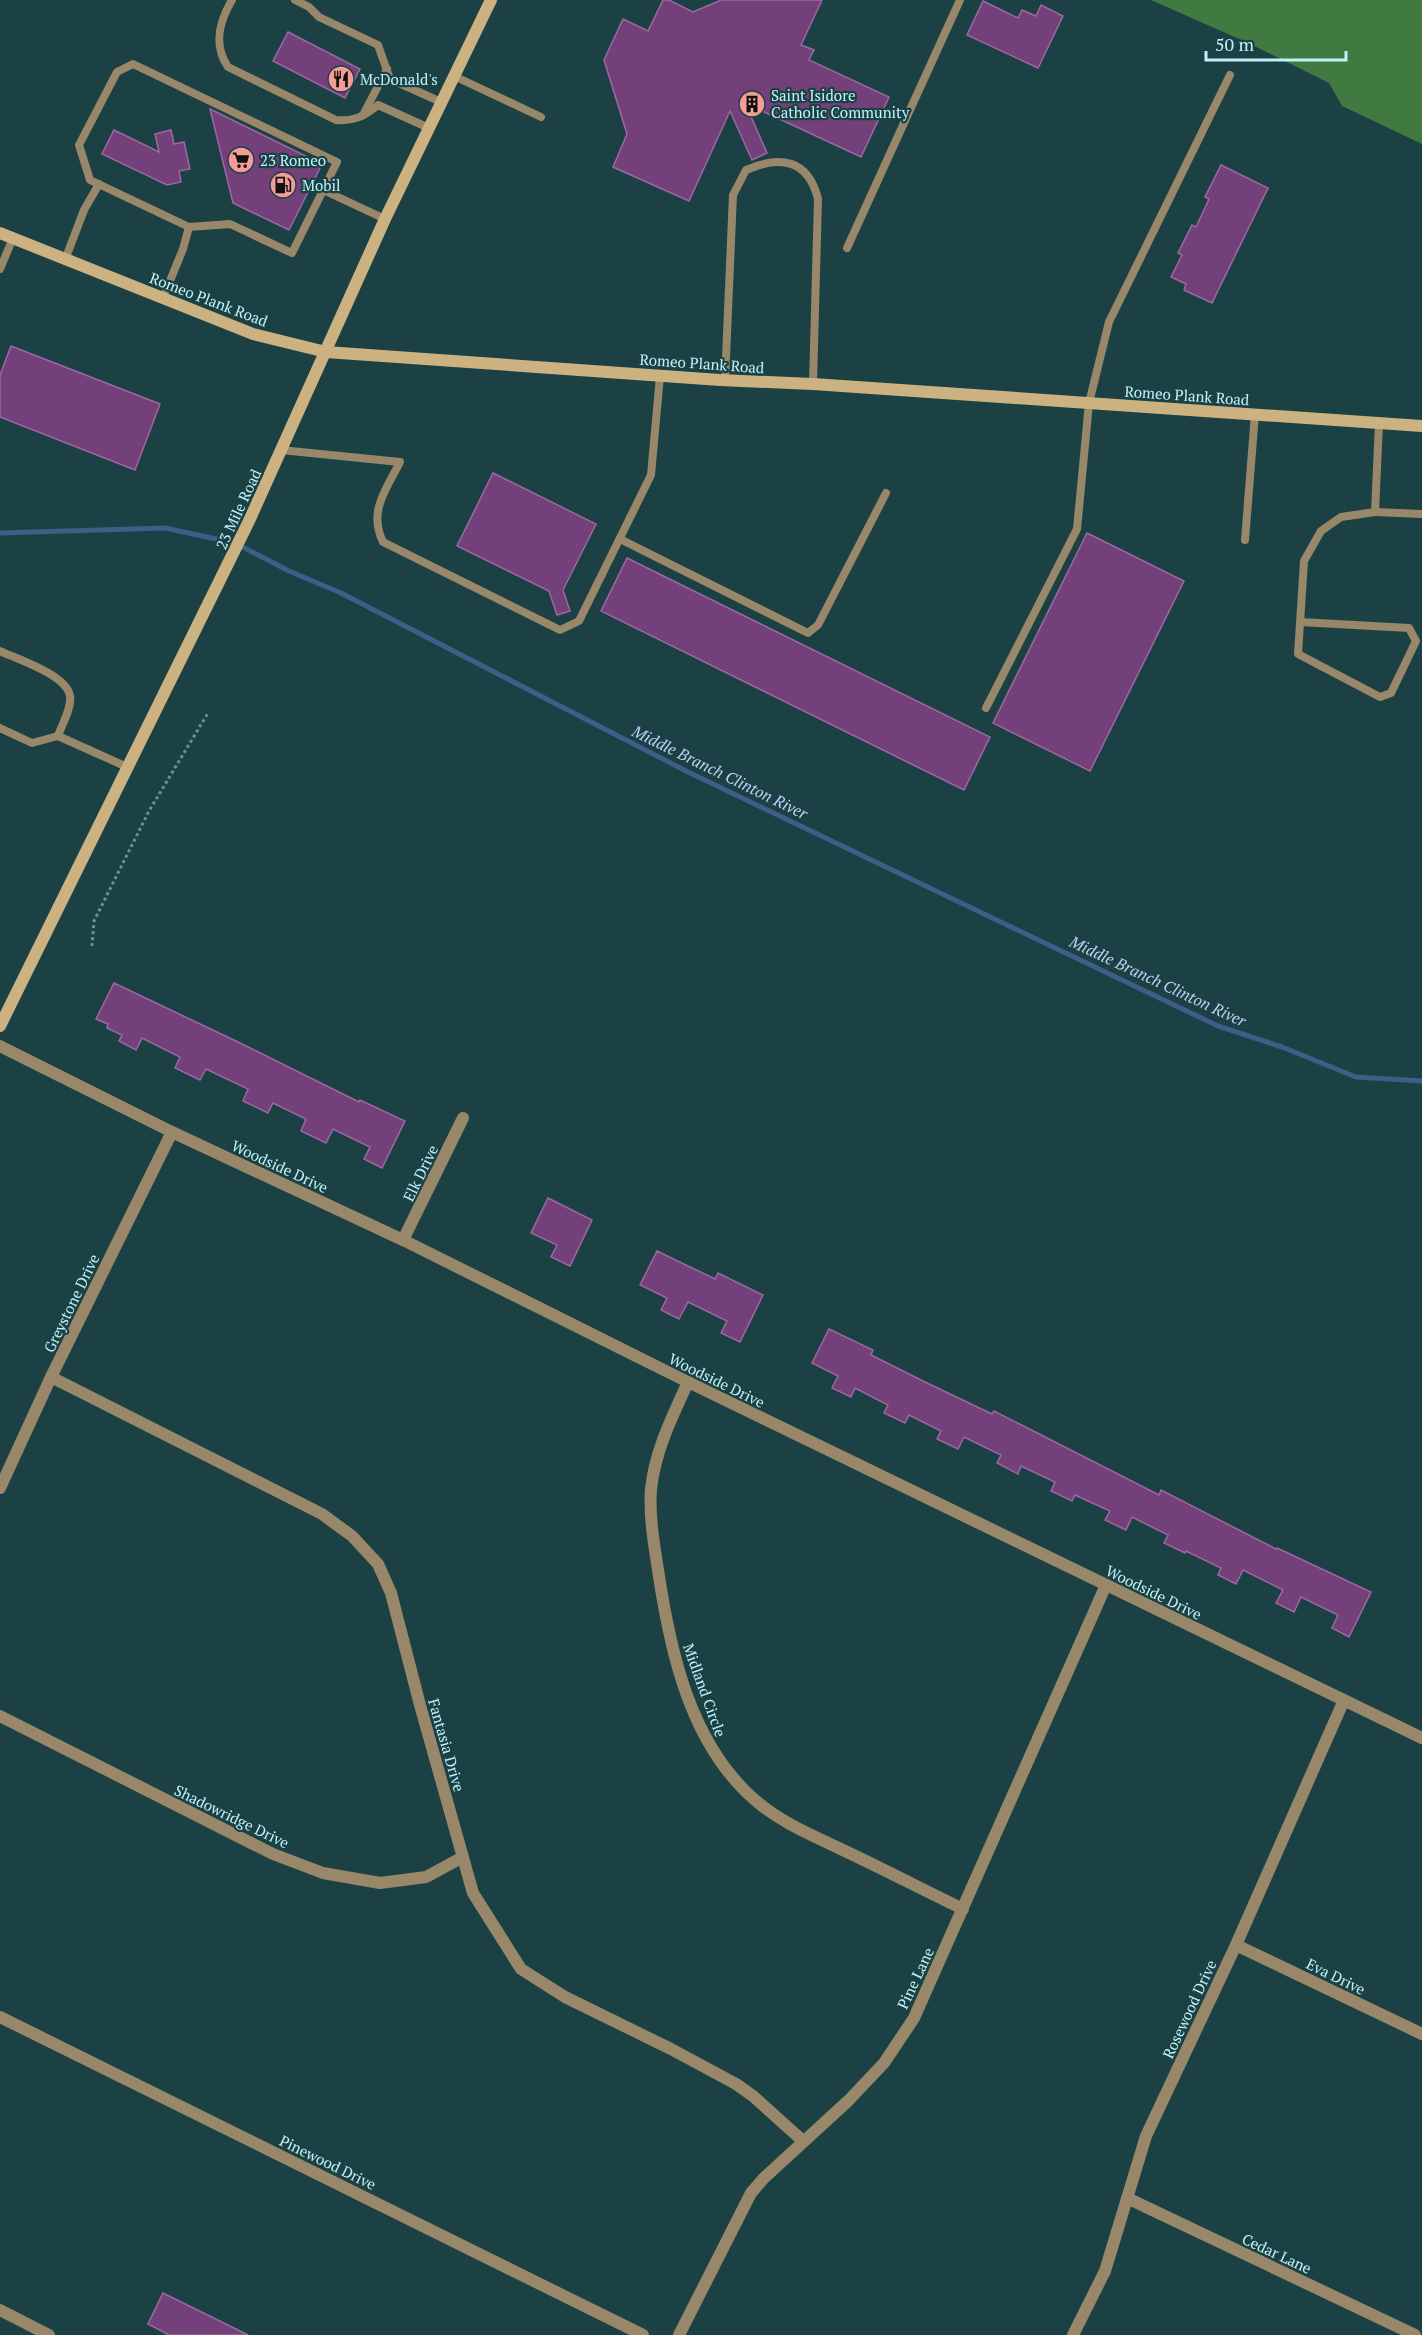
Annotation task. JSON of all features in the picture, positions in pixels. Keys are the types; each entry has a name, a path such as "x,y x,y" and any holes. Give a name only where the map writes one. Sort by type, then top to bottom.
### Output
{"main road":[{"name":"23 Mile Road","path":"0,1026 249,521 385,219 491,0"},
{"name":"Romeo Plank Road","path":"0,234 253,334 326,352 725,381 813,384 1422,426"}],"street":[{"name":"Woodside Drive","path":"0,1046 172,1132 403,1240 688,1382 1422,1738"},
{"name":"Elk Drive","path":"403,1240 463,1118"},
{"name":"Greystone Drive","path":"0,1488 51,1377 172,1132"},
{"name":"Fantasia Drive","path":"51,1377 322,1514 352,1536 378,1564 391,1593 473,1893 520,1969 565,1997 736,2084 804,2141"},
{"name":"Midland Circle","path":"688,1382 663,1440 655,1466 651,1491 651,1520 665,1616 675,1657 693,1710 713,1752 728,1773 753,1799 784,1821 963,1909"},
{"name":"Pine Lane","path":"679,2335 751,2193 764,2178 849,2100 884,2063 914,2018 1106,1586"},
{"name":"Rosewood Drive","path":"1073,2335 1105,2271 1146,2136 1236,1945 1344,1700"},
{"name":"Shadowridge Drive","path":"0,1716 273,1854 323,1873 380,1883 426,1877 463,1857"},
{"name":"Eva Drive","path":"1236,1945 1422,2034"},
{"name":"Pinewood Drive","path":"0,2017 643,2335"},
{"name":"Cedar Lane","path":"1127,2198 1407,2333"},
{"path":"0,2310 49,2335"}],"lane":[{"path":"232,0 220,24 219,34 222,58 228,67 336,120 349,121 362,117 378,105 429,129"},
{"path":"295,0 309,7 319,17 378,45 390,79 441,102"},
{"path":"847,248 960,0"},
{"path":"133,64 337,162 323,190 292,253 230,224 189,227 90,180 79,145 117,72 133,64"},
{"path":"362,117 387,69"},
{"path":"986,708 1077,529 1089,403 1109,322 1230,75"},
{"path":"454,76 541,117"},
{"path":"725,381 733,195 746,170 774,161 798,166 815,187 818,199 813,384"},
{"path":"65,260 84,210 99,184"},
{"path":"323,190 385,219"},
{"path":"163,298 183,249 189,227"},
{"path":"0,269 13,238"},
{"path":"281,450 400,462 382,497 377,513 377,529 383,542 560,630 579,621 651,475 660,376"},
{"path":"1245,540 1255,414"},
{"path":"1375,512 1379,423"},
{"path":"620,539 808,633 818,625 886,493"},
{"path":"1300,622 1409,628 1416,641 1390,693 1380,697 1298,654 1300,622 1304,561 1321,531 1341,517 1375,512 1422,514"},
{"path":"0,651 57,678 67,688 69,703 58,736"},
{"path":"0,728 32,743 58,736 127,767"}],"path":[{"path":"92,946 94,921 149,811 208,713"}],"green space":[{"path":"1151,0 1422,0 1422,144 1342,106 1329,83 1246,42"}],"building":[{"name":"Saint Isidore Catholic Community","path":"663,0 669,0 693,12 721,0 822,0 801,45 814,50 809,60 889,97 861,157 745,103 767,153 752,160 730,111 689,201 613,167 627,134 604,60 623,19 648,31"},
{"path":"983,1 1018,18 1022,10 1036,16 1041,5 1063,16 1038,68 967,35"},
{"path":"288,32 360,69 345,98 273,61"},
{"path":"210,109 322,164 289,230 233,203"},
{"path":"114,130 159,152 155,134 171,130 174,144 184,142 190,169 179,171 181,182 167,185 102,154"},
{"path":"1221,165 1268,188 1212,303 1184,290 1186,284 1171,277 1182,255 1178,253 1192,225 1196,227 1209,199 1205,197"},
{"path":"11,346 160,404 135,470 0,417 0,375"},
{"path":"493,473 596,524 563,590 570,611 557,615 549,591 457,546"},
{"path":"1087,533 1184,581 1090,771 993,723"},
{"path":"627,558 990,737 964,790 601,611"},
{"path":"114,983 359,1102 360,1100 405,1121 382,1168 364,1159 370,1147 333,1129 326,1143 301,1131 306,1119 273,1103 268,1113 243,1101 248,1089 206,1069 200,1080 175,1068 180,1057 142,1038 136,1050 119,1041 122,1035 107,1028 108,1024 96,1019"},
{"path":"548,1198 592,1220 570,1266 551,1257 557,1245 531,1233"},
{"path":"657,1251 715,1279 718,1273 763,1295 740,1342 721,1333 727,1321 688,1302 679,1319 661,1310 667,1298 640,1285"},
{"path":"829,1329 873,1350 871,1355 925,1382 992,1414 994,1411 1159,1495 1161,1490 1276,1549 1371,1592 1349,1637 1332,1628 1338,1615 1301,1597 1294,1612 1276,1603 1283,1590 1243,1570 1236,1584 1218,1575 1221,1568 1164,1543 1168,1535 1132,1517 1126,1530 1105,1520 1110,1511 1075,1495 1072,1501 1051,1491 1055,1482 1021,1466 1018,1474 997,1463 1001,1455 964,1437 958,1449 937,1439 941,1431 909,1415 905,1423 884,1413 888,1405 855,1388 851,1397 832,1388 838,1376 812,1363"},
{"path":"163,2293 248,2335 169,2335 148,2324"}],"waterway":[{"name":"Middle Branch Clinton River","path":"0,533 165,528 235,543 289,571 341,593 688,772 1218,1026 1282,1047 1356,1077 1422,1081"}],"place":[{"name":"McDonald's","path":"341,79"},
{"name":"Saint Isidore Catholic Community","path":"752,104"},
{"name":"23 Romeo","path":"241,160"},
{"name":"Mobil","path":"283,185"}]}
